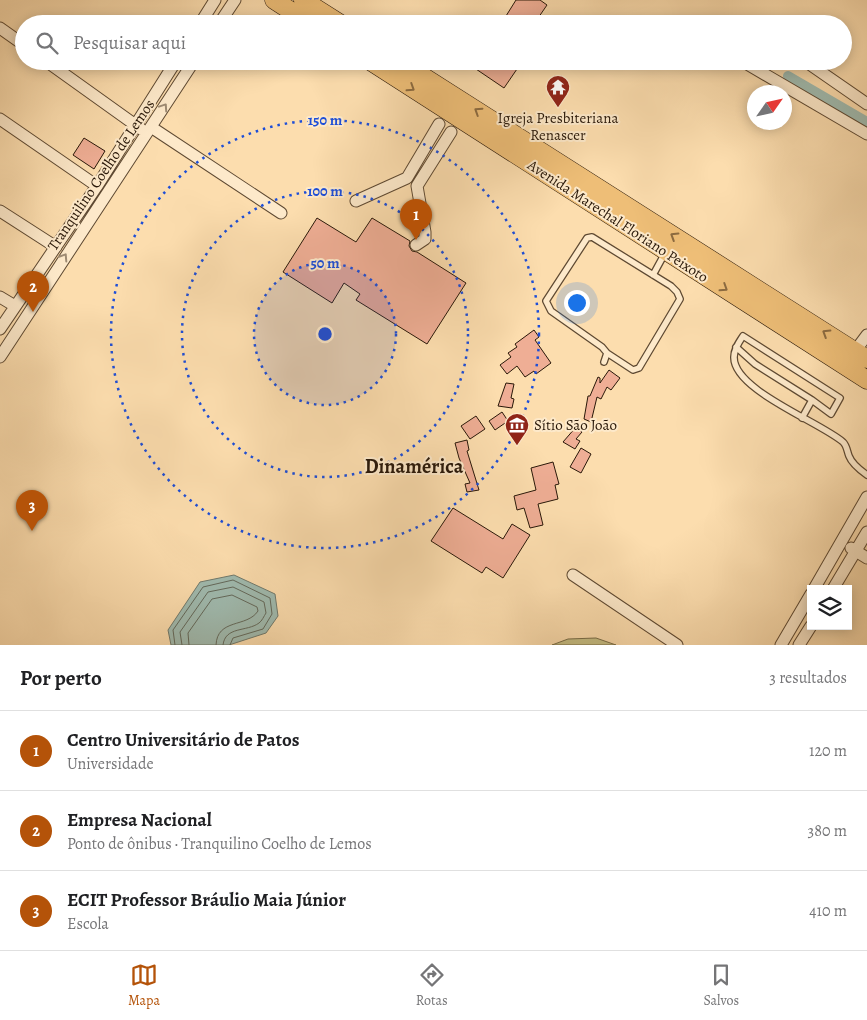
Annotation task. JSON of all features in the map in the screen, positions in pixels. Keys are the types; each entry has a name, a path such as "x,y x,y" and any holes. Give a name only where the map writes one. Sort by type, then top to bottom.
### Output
{"main road":[{"path":"274,0 297,15"},
{"path":"303,0 326,15"},
{"name":"Avenida Marechal Floriano Peixoto","path":"384,70 864,379"},
{"name":"Avenida Marechal Floriano Peixoto","path":"413,70 861,355"}],"street":[{"path":"205,15 214,0"},
{"path":"225,15 235,0"},
{"path":"0,28 15,39"},
{"path":"59,70 136,125 149,130 281,214"},
{"name":"Tranquilino Coelho de Lemos","path":"0,357 93,203 97,186 170,70"},
{"name":"Tranquilino Coelho de Lemos","path":"0,329 56,247 93,203 149,130 188,70"},
{"path":"757,70 867,134"},
{"path":"818,70 867,104"},
{"path":"0,119 97,186"},
{"path":"356,201 406,178 439,124"},
{"path":"416,244 424,239 426,232 417,186 451,132"},
{"path":"0,211 56,247"},
{"path":"0,297 15,306"},
{"path":"861,355 867,335"},
{"path":"816,585 867,497"},
{"path":"835,585 867,532"},
{"path":"841,542 867,558"},
{"path":"573,575 677,645"},
{"path":"781,645 807,601"},
{"path":"799,645 808,630"}],"lane":[{"path":"592,237 671,286 677,292 680,299 639,368 633,370 607,354 602,347 551,311 546,301 587,238 592,237"},
{"path":"653,275 666,251"},
{"path":"736,347 754,364 831,414 840,398 743,336 736,347 734,358 738,371 748,382 802,418 843,442 853,463 867,475"},
{"path":"604,362 607,354"},
{"path":"802,418 812,400"}],"shaded area":[{"path":"596,638 616,645 552,645 568,639"}],"water":[{"path":"234,575 275,594 278,616 266,633 229,645 171,645 168,630 200,582"}],"building":[{"path":"516,0 540,0 547,5 540,15 507,15"},
{"path":"477,70 516,70 504,88"},
{"path":"84,138 105,151 94,169 73,155"},
{"path":"317,218 356,242 372,218 410,241 409,246 412,251 417,252 466,283 427,344 356,300 360,294 344,283 332,303 283,272"},
{"path":"534,330 539,337 535,340 551,363 536,374 534,371 525,377 517,366 507,374 500,365 511,357 508,353 517,347 515,344"},
{"path":"609,370 620,378 611,390 607,387 601,399 597,397 591,422 584,419 588,396 590,396 598,377 600,378 600,383"},
{"path":"506,383 514,384 511,398 514,399 512,408 498,406"},
{"path":"502,412 508,421 495,430 489,421"},
{"path":"476,416 485,429 470,439 461,426"},
{"path":"576,427 582,432 576,439 580,441 575,449 563,442"},
{"path":"467,440 469,450 467,451 479,490 467,492 465,484 470,483 459,458 455,443"},
{"path":"581,448 591,454 581,473 570,467"},
{"path":"553,462 559,484 555,485 558,499 538,504 543,525 530,528 524,508 517,510 514,496 536,490 531,468"},
{"path":"453,508 503,539 512,524 530,535 503,578 486,567 482,573 431,541"}],"waterway":[{"path":"788,76 867,122"}],"place":[{"name":"Igreja Presbiteriana Renascer","path":"558,108"},
{"name":"Centro Universitário de Patos","path":"416,240"},
{"name":"Empresa Nacional","path":"33,312"},
{"name":"Sítio São João","path":"517,446"},
{"name":"ECIT Professor Bráulio Maia Júnior","path":"32,531"}],"district":[{"name":"Dinamérica","path":"414,466"}]}
